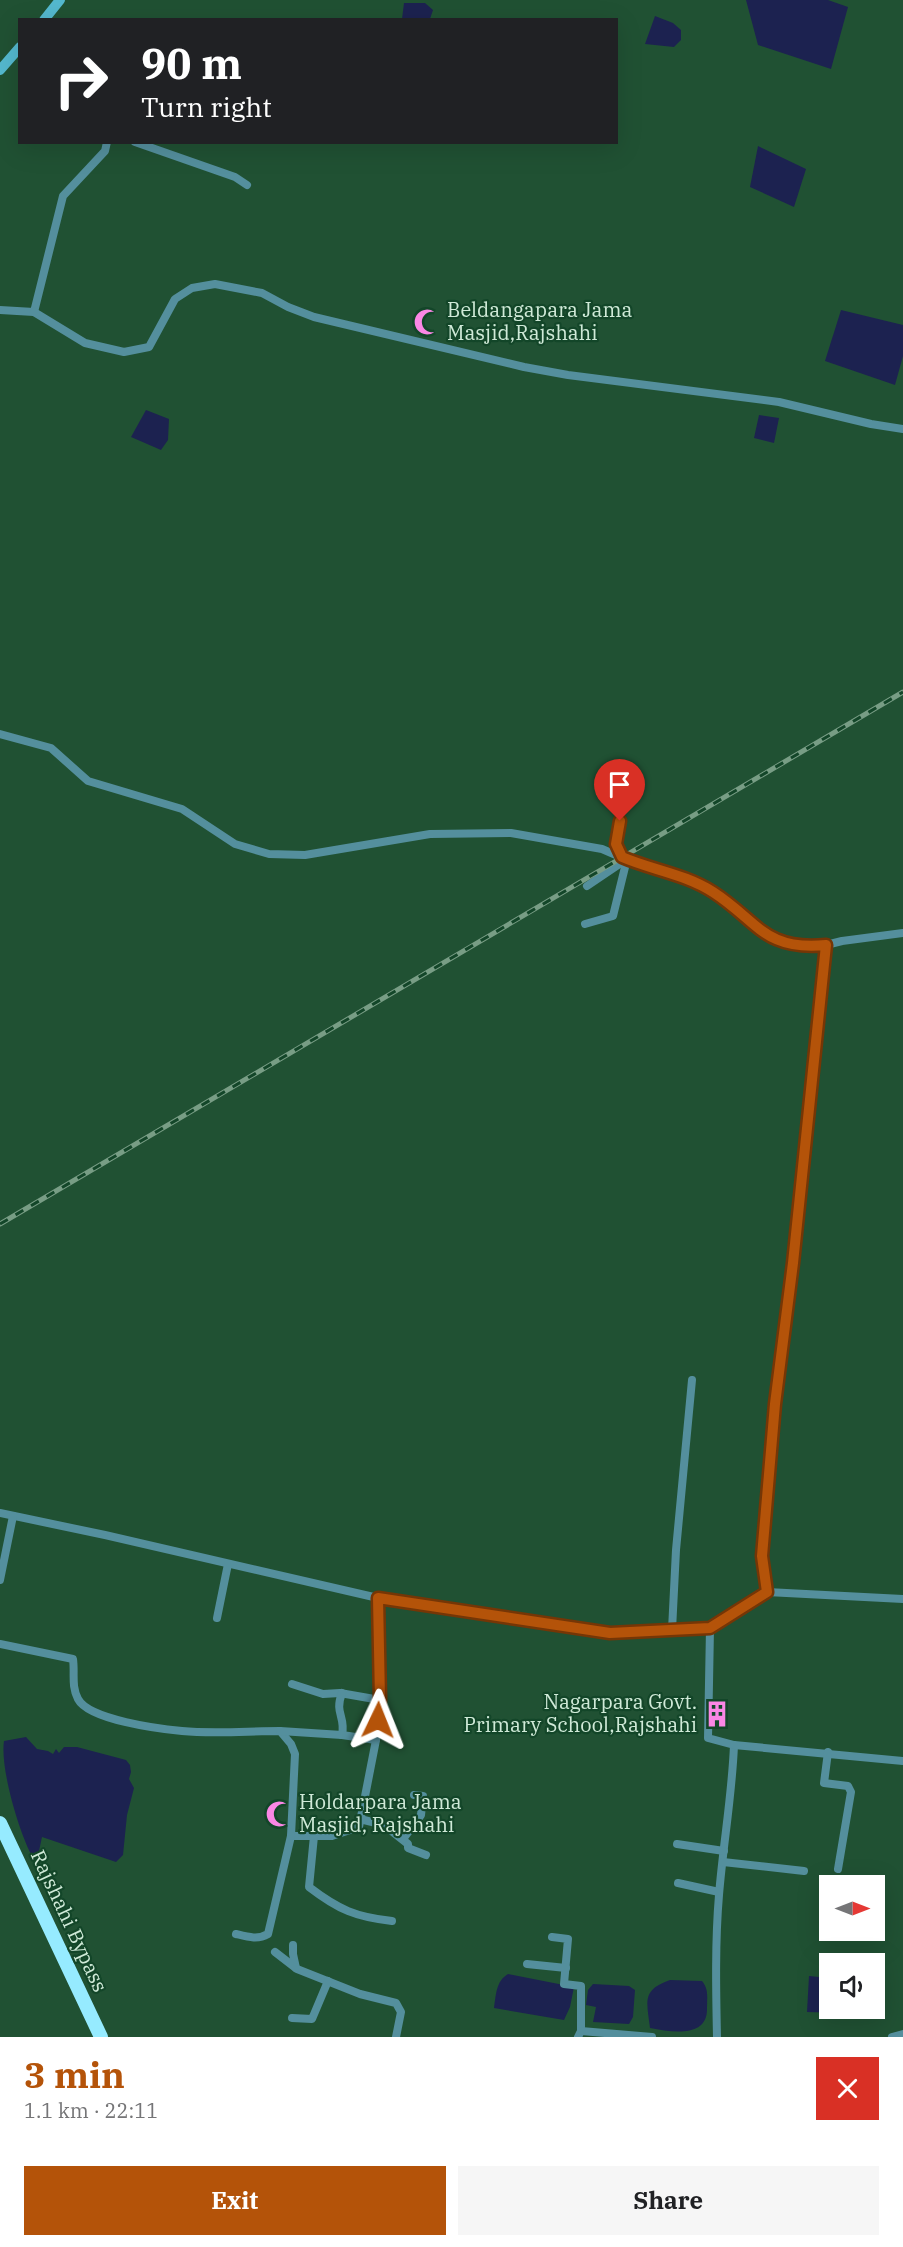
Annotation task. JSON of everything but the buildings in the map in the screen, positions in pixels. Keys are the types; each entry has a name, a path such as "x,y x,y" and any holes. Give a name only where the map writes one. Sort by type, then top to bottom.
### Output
{"highway":[{"name":"Rajshahi Bypass","path":"0,1823 101,2037"}],"street":[{"path":"46,18 60,0"},
{"path":"0,70 18,49"},
{"path":"34,312 63,196 105,151 107,144"},
{"path":"141,144 225,173 247,185"},
{"path":"0,310 34,312 85,343 124,352 149,347 175,299 192,288 214,284 262,293 288,307 314,317 524,367 568,375 779,402 871,424 903,429"},
{"path":"0,734 51,748 88,781 182,809 235,844 269,854 305,855 430,834 511,833 602,849 639,865 678,875 713,892 757,929 787,945 811,947 903,933"},
{"path":"585,924 613,916 624,858 616,844 620,821"},
{"path":"587,886 624,858"},
{"path":"767,1592 762,1556 775,1404 793,1263 826,945"},
{"path":"672,1630 676,1550 692,1380"},
{"path":"0,1513 378,1598 610,1633 710,1628 767,1592 903,1599"},
{"path":"0,1580 13,1515"},
{"path":"217,1618 228,1564"},
{"path":"291,1836 332,1836 359,1827 376,1740 380,1700 378,1598"},
{"path":"710,1628 708,1738 734,1745 828,1752 903,1761"},
{"path":"0,1644 73,1659 73,1685 78,1702 93,1712 120,1722 183,1731 280,1731 342,1735 376,1740"},
{"path":"292,1684 323,1694 342,1694 380,1700"},
{"path":"342,1694 338,1707 344,1724 342,1735"},
{"path":"236,1934 263,1937 268,1934 291,1836 295,1754 291,1744 280,1731"},
{"path":"717,2037 716,1974 719,1892 734,1745"},
{"path":"828,1752 824,1783 849,1786 850,1792 838,1869"},
{"path":"403,1839 420,1815 423,1796 414,1795"},
{"path":"360,1819 384,1825 403,1839 408,1844 408,1848 426,1855"},
{"path":"314,1836 309,1887 337,1907 365,1918 393,1921"},
{"path":"677,1844 724,1851"},
{"path":"723,1862 804,1871"},
{"path":"678,1883 719,1892"},
{"path":"552,1937 568,1939 564,1984 581,1986 579,2034 652,2037"},
{"path":"293,1945 292,1954 297,1969"},
{"path":"275,1952 297,1969 360,1994 396,2002 400,2012 396,2037"},
{"path":"527,1964 566,1968"},
{"path":"292,2018 312,2019 328,1981"},
{"path":"892,2037 903,2034"}],"shaded area":[{"path":"746,0 828,0 848,7 831,69 758,45"},
{"path":"404,3 425,3 433,10 430,18 402,18"},
{"path":"655,16 673,23 681,30 681,40 674,47 645,44"},
{"path":"758,146 806,169 794,207 750,187"},
{"path":"841,310 903,325 903,356 895,385 825,361"},
{"path":"146,410 169,419 168,440 161,450 131,437"},
{"path":"759,415 779,418 774,443 754,438"},
{"path":"26,1737 37,1749 53,1754 56,1749 59,1753 64,1747 77,1747 126,1760 130,1765 129,1779 134,1788 127,1815 123,1855 116,1862 42,1837 39,1851 31,1854 11,1798 3,1752 4,1741"},
{"path":"508,1974 574,1987 570,2007 564,2020 494,2008 499,1984"},
{"path":"809,1976 819,1977 819,2012 807,2012"},
{"path":"670,1980 702,1981 706,1987 706,2017 696,2028 679,2032 650,2028 647,2004 650,1993 654,1988"},
{"path":"593,1984 629,1986 635,1990 633,2017 629,2024 593,2022 596,2007 586,2005 588,1990"}],"railway":[{"path":"0,1224 903,692"}],"place":[{"name":"Beldangapara Jama Masjid,Rajshahi","path":"427,322"},
{"name":"Nagarpara Govt. Primary School,Rajshahi","path":"717,1714"},
{"name":"Holdarpara Jama Masjid, Rajshahi","path":"279,1814"}],"route":[{"path":"378,1720 380,1700 378,1598 610,1633 710,1628 767,1592 762,1556 775,1404 793,1263 826,945 811,947 787,945 757,929 713,892 678,875 639,865 622,857 616,844 620,821"}]}
